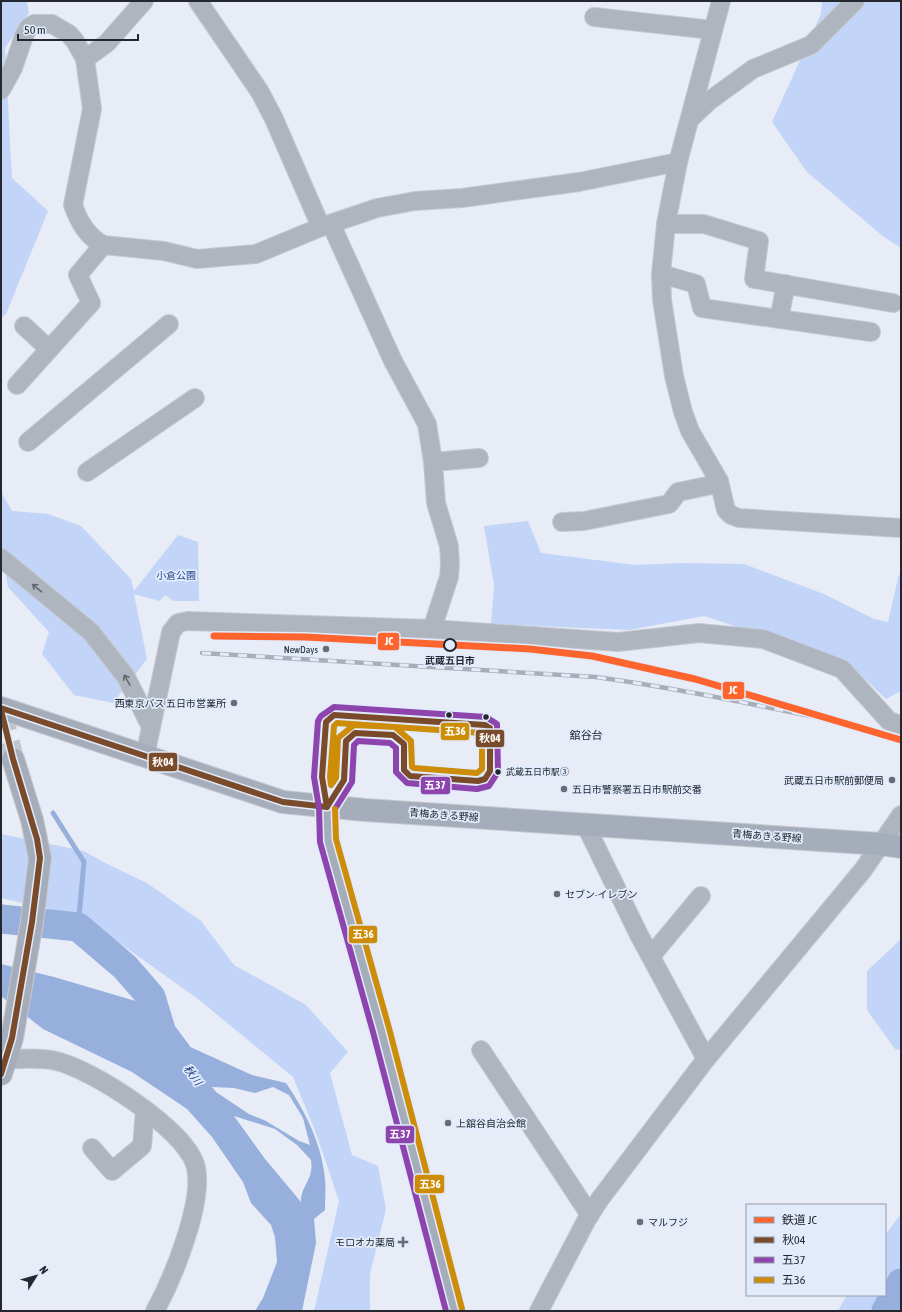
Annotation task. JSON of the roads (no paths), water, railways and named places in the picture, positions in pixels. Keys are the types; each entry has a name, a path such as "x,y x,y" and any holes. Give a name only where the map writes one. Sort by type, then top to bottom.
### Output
{"main road":[{"name":"青梅あきる野線","path":"1,708 283,802 327,807 891,846"},
{"path":"3,1065 12,1038 38,882 40,858 37,839 13,760"},
{"path":"327,807 328,840 381,1030 454,1311"}],"street":[{"path":"85,59 107,43 144,1"},
{"path":"198,1 260,92 393,361 427,424 433,462 436,503 449,546 450,564 449,577 432,629"},
{"path":"721,1 678,162 666,224 661,274 662,300 670,353 683,412 690,431 719,481 726,510 730,515 739,518 901,528"},
{"path":"690,118 709,100 753,69 811,45 855,1"},
{"path":"594,17 713,30"},
{"path":"1,90 12,68 28,28 34,24 48,23 59,27 75,41 85,59 92,109 74,205 77,218 95,241 103,245 164,251 197,259 256,254 326,226 377,208 415,201 462,198 579,182 678,162"},
{"path":"666,224 704,224 759,241 754,278 893,303"},
{"path":"17,385 91,303 78,276 103,245"},
{"path":"661,274 696,284 702,308 871,332"},
{"path":"779,319 786,284"},
{"path":"28,442 169,324"},
{"path":"24,326 49,349"},
{"path":"87,472 195,398"},
{"path":"433,462 479,458"},
{"path":"562,522 584,521 669,504 678,492 712,485 719,481"},
{"path":"1,558 91,632 126,677 151,727"},
{"path":"145,756 171,632 178,623 188,621 432,629 618,642 700,634 763,639 842,669 889,721 901,725"},
{"path":"540,1311 590,1214 706,1059 863,870 891,846 901,815"},
{"path":"585,824 651,956 706,1059"},
{"path":"651,956 701,896"},
{"path":"481,1050 590,1214"},
{"path":"3,1065 46,1060 68,1065 102,1082 145,1110 178,1138 189,1152 195,1164 198,1181 179,1261 155,1311"},
{"path":"92,1148 112,1171 142,1146 145,1110"}],"water":[{"path":"1,964 54,977 139,1002 164,1024 177,1041 252,1075 286,1083 312,1128 320,1153 325,1183 325,1210 314,1219 316,1243 302,1311 255,1311 263,1298 277,1262 275,1237 271,1225 251,1203 243,1182 212,1137 187,1109 132,1072 43,1029 1,996","holes":["212,1087 234,1088 255,1093 273,1087 289,1095 303,1118 310,1145 299,1141 266,1121 249,1114 216,1092","234,1116 275,1129 297,1145 311,1160 311,1173 303,1191 301,1202 265,1159"]}],"waterway":[{"path":"53,813 84,862 78,927"},
{"name":"秋川","path":"1,919 78,927 125,967 151,997 162,1033 177,1053"},
{"path":"886,1311 901,1283"}],"tunnel":[{"path":"1,710 13,759"}],"railway":[{"path":"202,653 596,677 692,693 852,725"}],"rail line":[{"name":"JC","path":"214,636 305,637 530,649 592,656 695,679 901,740"}],"place":[{"name":"武蔵五日市","path":"450,645"},
{"name":"NewDays","path":"326,649"},
{"name":"西東京バス 五日市営業所","path":"234,703"},
{"name":"武蔵五日市駅③","path":"498,772"},
{"name":"武蔵五日市駅前郵便局","path":"892,780"},
{"name":"五日市警察署五日市駅前交番","path":"564,789"},
{"name":"セブン-イレブン","path":"557,894"},
{"name":"上舘谷自治会館","path":"448,1123"},
{"name":"マルフジ","path":"640,1222"},
{"name":"モロオカ薬局","path":"403,1242"}],"district":[{"name":"舘谷台","path":"586,735"}],"park label":[{"name":"小倉公園","path":"176,575"}]}
